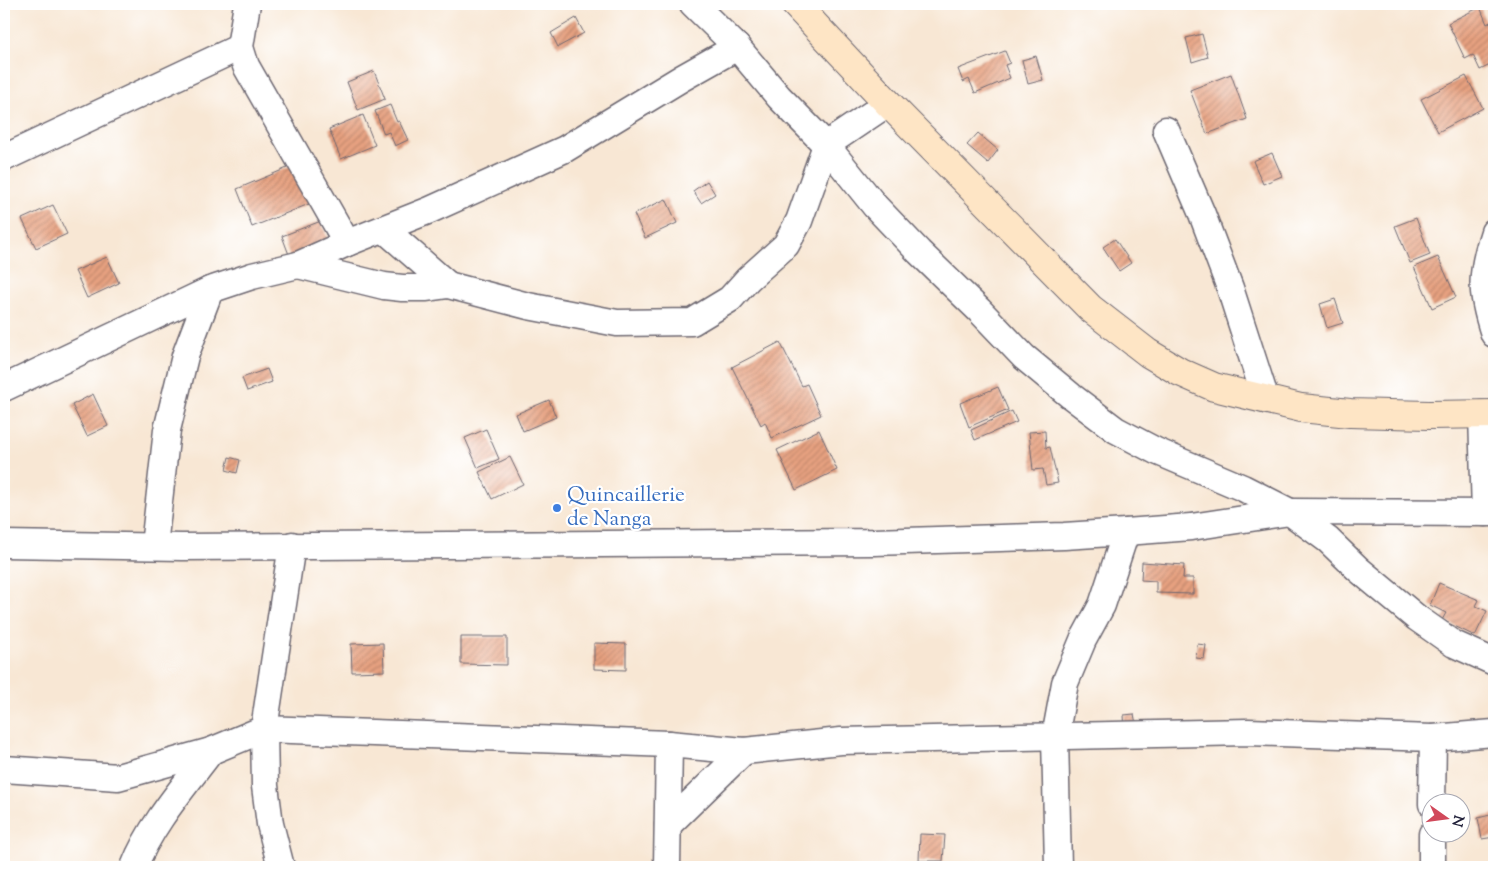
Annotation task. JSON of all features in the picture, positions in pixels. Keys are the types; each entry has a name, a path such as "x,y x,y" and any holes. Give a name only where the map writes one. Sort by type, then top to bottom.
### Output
{"street":[{"path":"247,4 240,47 246,66 348,243"},
{"path":"693,4 737,47 779,97 826,145 875,206 919,252 1024,357 1071,396 1116,430 1156,451 1243,488 1290,512 1328,540 1358,569 1417,618 1454,644 1494,662"},
{"path":"4,544 154,546 874,542 1064,536 1126,532 1191,527 1290,512 1490,513 1488,414 1350,413 1302,408 1214,387 1180,372 1148,353 1090,308 888,103 795,4"},
{"path":"4,158 240,47"},
{"path":"4,388 210,290 252,276 298,265 430,210 566,149 682,78 737,47"},
{"path":"298,265 384,286 427,288 448,285 528,306 617,324 692,322 730,299 748,279 786,245 799,220 826,145 888,103"},
{"path":"1166,130 1202,214 1230,288 1266,400"},
{"path":"384,229 448,285"},
{"path":"1494,232 1482,278 1485,306 1494,334"},
{"path":"154,546 167,430 185,356 210,290"},
{"path":"1058,867 1055,737 1065,683 1083,640 1102,605 1126,532"},
{"path":"280,867 268,814 265,786 264,729 292,545"},
{"path":"4,769 118,777 211,751 264,729 669,744 744,750 841,741 1248,732 1433,738 1494,733"},
{"path":"1432,794 1433,738"},
{"path":"667,867 669,744"},
{"path":"668,825 744,750"},
{"path":"134,867 141,850 158,821 211,751"},
{"path":"1432,844 1432,867"}],"building":[{"path":"1480,7 1487,24 1492,21 1494,26 1494,63 1480,70 1473,55 1465,59 1448,23"},
{"path":"576,18 584,33 558,47 551,33"},
{"path":"1202,34 1208,57 1192,62 1186,38"},
{"path":"1005,51 1010,63 1005,65 1010,78 975,93 969,79 963,82 958,69"},
{"path":"1036,56 1043,80 1028,84 1022,60"},
{"path":"374,71 385,99 358,110 347,82"},
{"path":"1231,74 1247,119 1207,134 1190,90"},
{"path":"1466,76 1483,108 1438,132 1421,99"},
{"path":"390,105 397,122 399,121 408,140 395,146 389,132 384,134 375,111"},
{"path":"363,115 375,145 341,159 329,129"},
{"path":"978,133 998,150 988,163 967,145"},
{"path":"1272,153 1282,176 1263,184 1253,161"},
{"path":"304,161 319,200 252,227 237,189"},
{"path":"707,181 715,194 701,203 693,191"},
{"path":"666,199 677,223 645,238 634,214"},
{"path":"53,205 67,234 36,248 22,219"},
{"path":"1416,218 1430,255 1410,263 1395,226"},
{"path":"321,221 330,245 291,260 282,236"},
{"path":"1115,239 1131,263 1119,271 1103,247"},
{"path":"107,257 119,283 87,298 75,271"},
{"path":"1438,257 1456,297 1432,308 1414,267"},
{"path":"1335,299 1343,323 1327,328 1320,304"},
{"path":"780,342 802,386 807,384 821,415 772,438 765,422 761,425 732,367"},
{"path":"267,369 272,382 247,391 242,378"},
{"path":"998,387 1008,410 969,427 960,403"},
{"path":"93,394 108,426 87,436 72,405"},
{"path":"549,400 556,417 523,431 516,414"},
{"path":"1012,411 1017,422 975,440 971,430"},
{"path":"486,429 499,459 478,468 465,438"},
{"path":"819,430 837,470 796,490 777,450"},
{"path":"1045,431 1046,448 1050,447 1058,483 1046,485 1043,469 1033,470 1029,432"},
{"path":"229,457 240,460 237,473 226,470"},
{"path":"510,457 523,484 492,499 479,472"},
{"path":"1142,562 1184,565 1183,578 1193,578 1193,594 1156,593 1156,581 1141,580"},
{"path":"1439,583 1479,600 1476,606 1487,611 1475,636 1442,620 1446,613 1430,605"},
{"path":"461,637 507,637 507,665 461,664"},
{"path":"383,643 384,671 352,672 351,644"},
{"path":"594,643 626,644 626,670 594,669"},
{"path":"1197,644 1206,645 1204,659 1196,658"},
{"path":"1134,714 1137,729 1125,731 1124,715"},
{"path":"1494,814 1494,837 1482,839 1478,818"},
{"path":"920,834 945,835 943,861 919,861"}],"place":[{"name":"Quincaillerie de Nanga","path":"557,508"}]}
